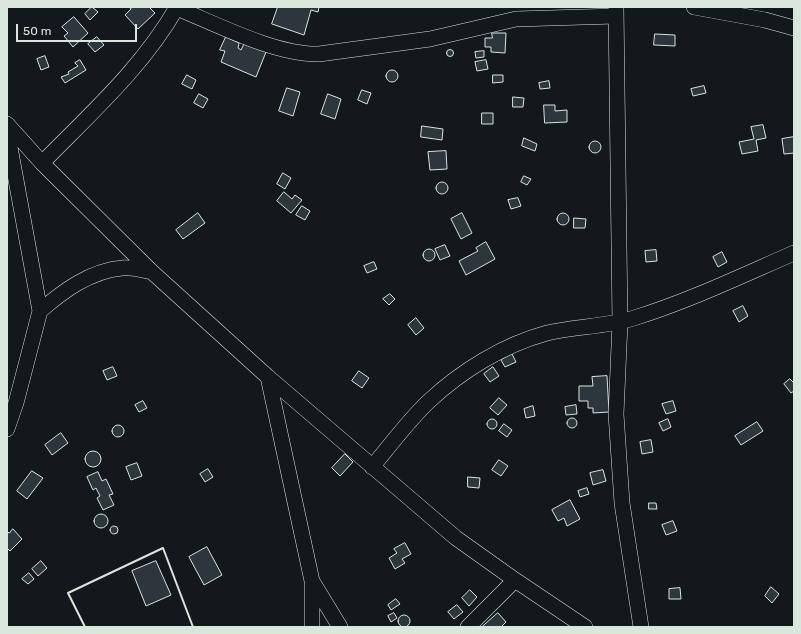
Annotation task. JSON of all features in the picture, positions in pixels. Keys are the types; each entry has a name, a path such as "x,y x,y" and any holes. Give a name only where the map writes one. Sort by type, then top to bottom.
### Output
{"street":[{"path":"42,163 117,87 149,48 177,7 279,49 303,55 430,39 516,19 616,11 620,323 616,414 622,496 641,627"},
{"path":"694,7 765,20 794,28"},
{"path":"7,124 42,163 152,272 268,377 456,538 585,627"},
{"path":"7,131 40,311 16,403 7,429"},
{"path":"372,467 427,403 455,379 497,353 519,343 548,333 620,323 672,307 794,253"},
{"path":"40,311 59,295 88,277 122,268 152,272"},
{"path":"268,377 312,581 312,627"},
{"path":"468,627 515,580"},
{"path":"312,581 340,627"}],"building":[{"path":"92,7 98,12 90,20 85,14"},
{"path":"129,7 149,7 155,13 138,29 125,15 131,9"},
{"path":"278,7 319,7 318,12 311,10 304,35 272,24"},
{"path":"74,17 88,33 73,47 64,36 68,33 62,27"},
{"path":"492,33 506,33 505,53 491,52 491,47 485,47 485,38 492,38"},
{"path":"655,34 675,35 675,46 654,45"},
{"path":"97,37 104,45 95,52 88,44"},
{"path":"226,37 239,43 238,48 241,50 244,44 266,52 256,77 221,62 225,51 220,50"},
{"path":"450,49 453,50 453,56 450,57 447,56 446,53 447,50"},
{"path":"484,51 484,57 476,58 475,52"},
{"path":"45,56 49,67 41,70 37,59"},
{"path":"80,60 86,70 65,83 61,77 69,74 68,72 78,66 75,63"},
{"path":"486,60 488,69 477,71 475,62"},
{"path":"390,70 394,70 398,76 394,82 390,82 386,78 386,74"},
{"path":"187,75 196,80 192,89 182,84"},
{"path":"493,75 503,75 503,82 493,83"},
{"path":"549,81 550,88 540,89 539,83"},
{"path":"704,86 706,93 693,96 691,89"},
{"path":"287,88 300,92 293,116 279,111"},
{"path":"362,90 371,93 367,104 358,100"},
{"path":"199,94 208,99 203,108 194,103"},
{"path":"328,94 341,99 335,119 321,114"},
{"path":"513,97 524,98 523,107 513,107"},
{"path":"544,105 555,105 555,111 567,110 567,122 545,123"},
{"path":"482,113 493,113 493,124 482,124"},
{"path":"763,125 766,138 756,140 758,151 742,154 739,142 754,139 751,127"},
{"path":"422,126 443,129 442,140 421,137"},
{"path":"794,137 794,153 784,154 782,139"},
{"path":"524,138 537,144 535,151 522,146"},
{"path":"595,141 599,143 601,147 599,151 595,153 591,151 589,147 591,143"},
{"path":"446,151 447,169 430,170 428,152"},
{"path":"283,173 291,178 285,189 277,184"},
{"path":"524,176 531,179 527,185 521,182"},
{"path":"442,182 446,184 448,188 446,192 442,194 438,192 436,188 438,184"},
{"path":"284,192 292,199 295,195 302,200 291,213 277,201"},
{"path":"518,198 521,206 511,209 508,200"},
{"path":"302,206 310,211 305,220 296,215"},
{"path":"198,213 205,223 183,239 176,230"},
{"path":"462,213 472,233 461,239 451,219"},
{"path":"565,213 568,214 568,224 561,225 558,224 557,217 558,214"},
{"path":"574,218 586,219 585,228 574,228"},
{"path":"486,242 495,259 466,275 459,261 478,251 476,248"},
{"path":"445,245 450,256 440,260 435,249"},
{"path":"429,249 433,251 435,255 433,259 429,261 425,259 423,255 425,251"},
{"path":"656,250 657,261 646,262 645,251"},
{"path":"722,252 727,262 718,267 713,257"},
{"path":"374,262 377,269 367,273 364,266"},
{"path":"390,294 395,299 389,305 383,299"},
{"path":"743,306 748,316 739,322 733,311"},
{"path":"416,318 424,328 416,335 408,325"},
{"path":"512,354 516,362 505,367 501,360"},
{"path":"113,367 117,376 107,380 103,371"},
{"path":"493,367 499,376 490,382 484,374"},
{"path":"359,371 369,378 362,388 352,381"},
{"path":"607,376 609,412 593,413 593,408 588,408 588,401 579,401 579,386 593,386 592,377"},
{"path":"790,379 794,383 794,391 791,393 784,384"},
{"path":"499,398 507,405 498,415 490,408"},
{"path":"143,401 147,408 139,412 135,405"},
{"path":"673,401 676,411 666,414 662,404"},
{"path":"576,405 577,414 566,415 565,407"},
{"path":"533,406 535,416 526,418 524,409"},
{"path":"570,418 574,418 576,419 576,427 570,428 567,425 567,421"},
{"path":"490,419 494,419 496,420 496,428 490,429 487,426 487,422"},
{"path":"668,419 671,427 663,431 659,423"},
{"path":"757,422 763,431 741,445 735,436"},
{"path":"504,424 512,430 507,437 499,431"},
{"path":"120,425 123,426 123,436 116,437 113,436 112,429 113,426"},
{"path":"61,433 68,443 52,455 45,445"},
{"path":"651,440 653,452 642,454 640,442"},
{"path":"93,451 99,453 101,459 99,465 93,467 87,465 85,459 87,453"},
{"path":"345,454 353,462 340,476 332,468"},
{"path":"499,460 508,466 501,476 492,470"},
{"path":"137,463 142,476 131,480 126,467"},
{"path":"208,469 213,477 205,482 200,474"},
{"path":"603,470 606,481 593,485 590,473"},
{"path":"32,471 43,478 27,499 17,491"},
{"path":"98,472 102,481 106,479 113,494 109,495 114,505 103,510 97,498 100,496 96,488 93,490 87,477"},
{"path":"468,477 480,478 479,488 468,487"},
{"path":"587,488 589,494 580,497 578,491"},
{"path":"570,500 580,519 567,526 564,518 558,521 552,510"},
{"path":"649,503 656,503 657,509 649,509"},
{"path":"98,514 104,514 108,518 108,524 104,528 98,528 94,524 94,518"},
{"path":"673,521 677,531 666,535 662,525"},
{"path":"112,526 116,526 118,530 116,534 112,534 110,532 110,528"},
{"path":"13,529 22,539 10,551 7,548 7,531 9,533"},
{"path":"405,543 411,554 402,559 405,563 395,569 389,558 397,553 394,549"},
{"path":"207,547 222,575 204,585 189,557"},
{"path":"41,561 47,568 38,576 32,569"},
{"path":"156,561 171,595 146,606 132,571"},
{"path":"29,573 34,579 28,584 22,579"},
{"path":"771,587 779,594 772,603 765,596"},
{"path":"680,588 681,599 669,599 669,589"},
{"path":"470,590 477,597 469,606 462,598"},
{"path":"396,599 400,604 391,610 388,605"},
{"path":"457,605 463,612 454,619 448,612"},
{"path":"394,613 397,618 391,622 388,616"},
{"path":"498,613 506,622 501,627 482,627"},
{"path":"404,615 408,617 410,621 408,625 404,627 400,625 398,621 400,617"}],"wall":[{"path":"85,627 68,593 163,548 193,627"}]}
